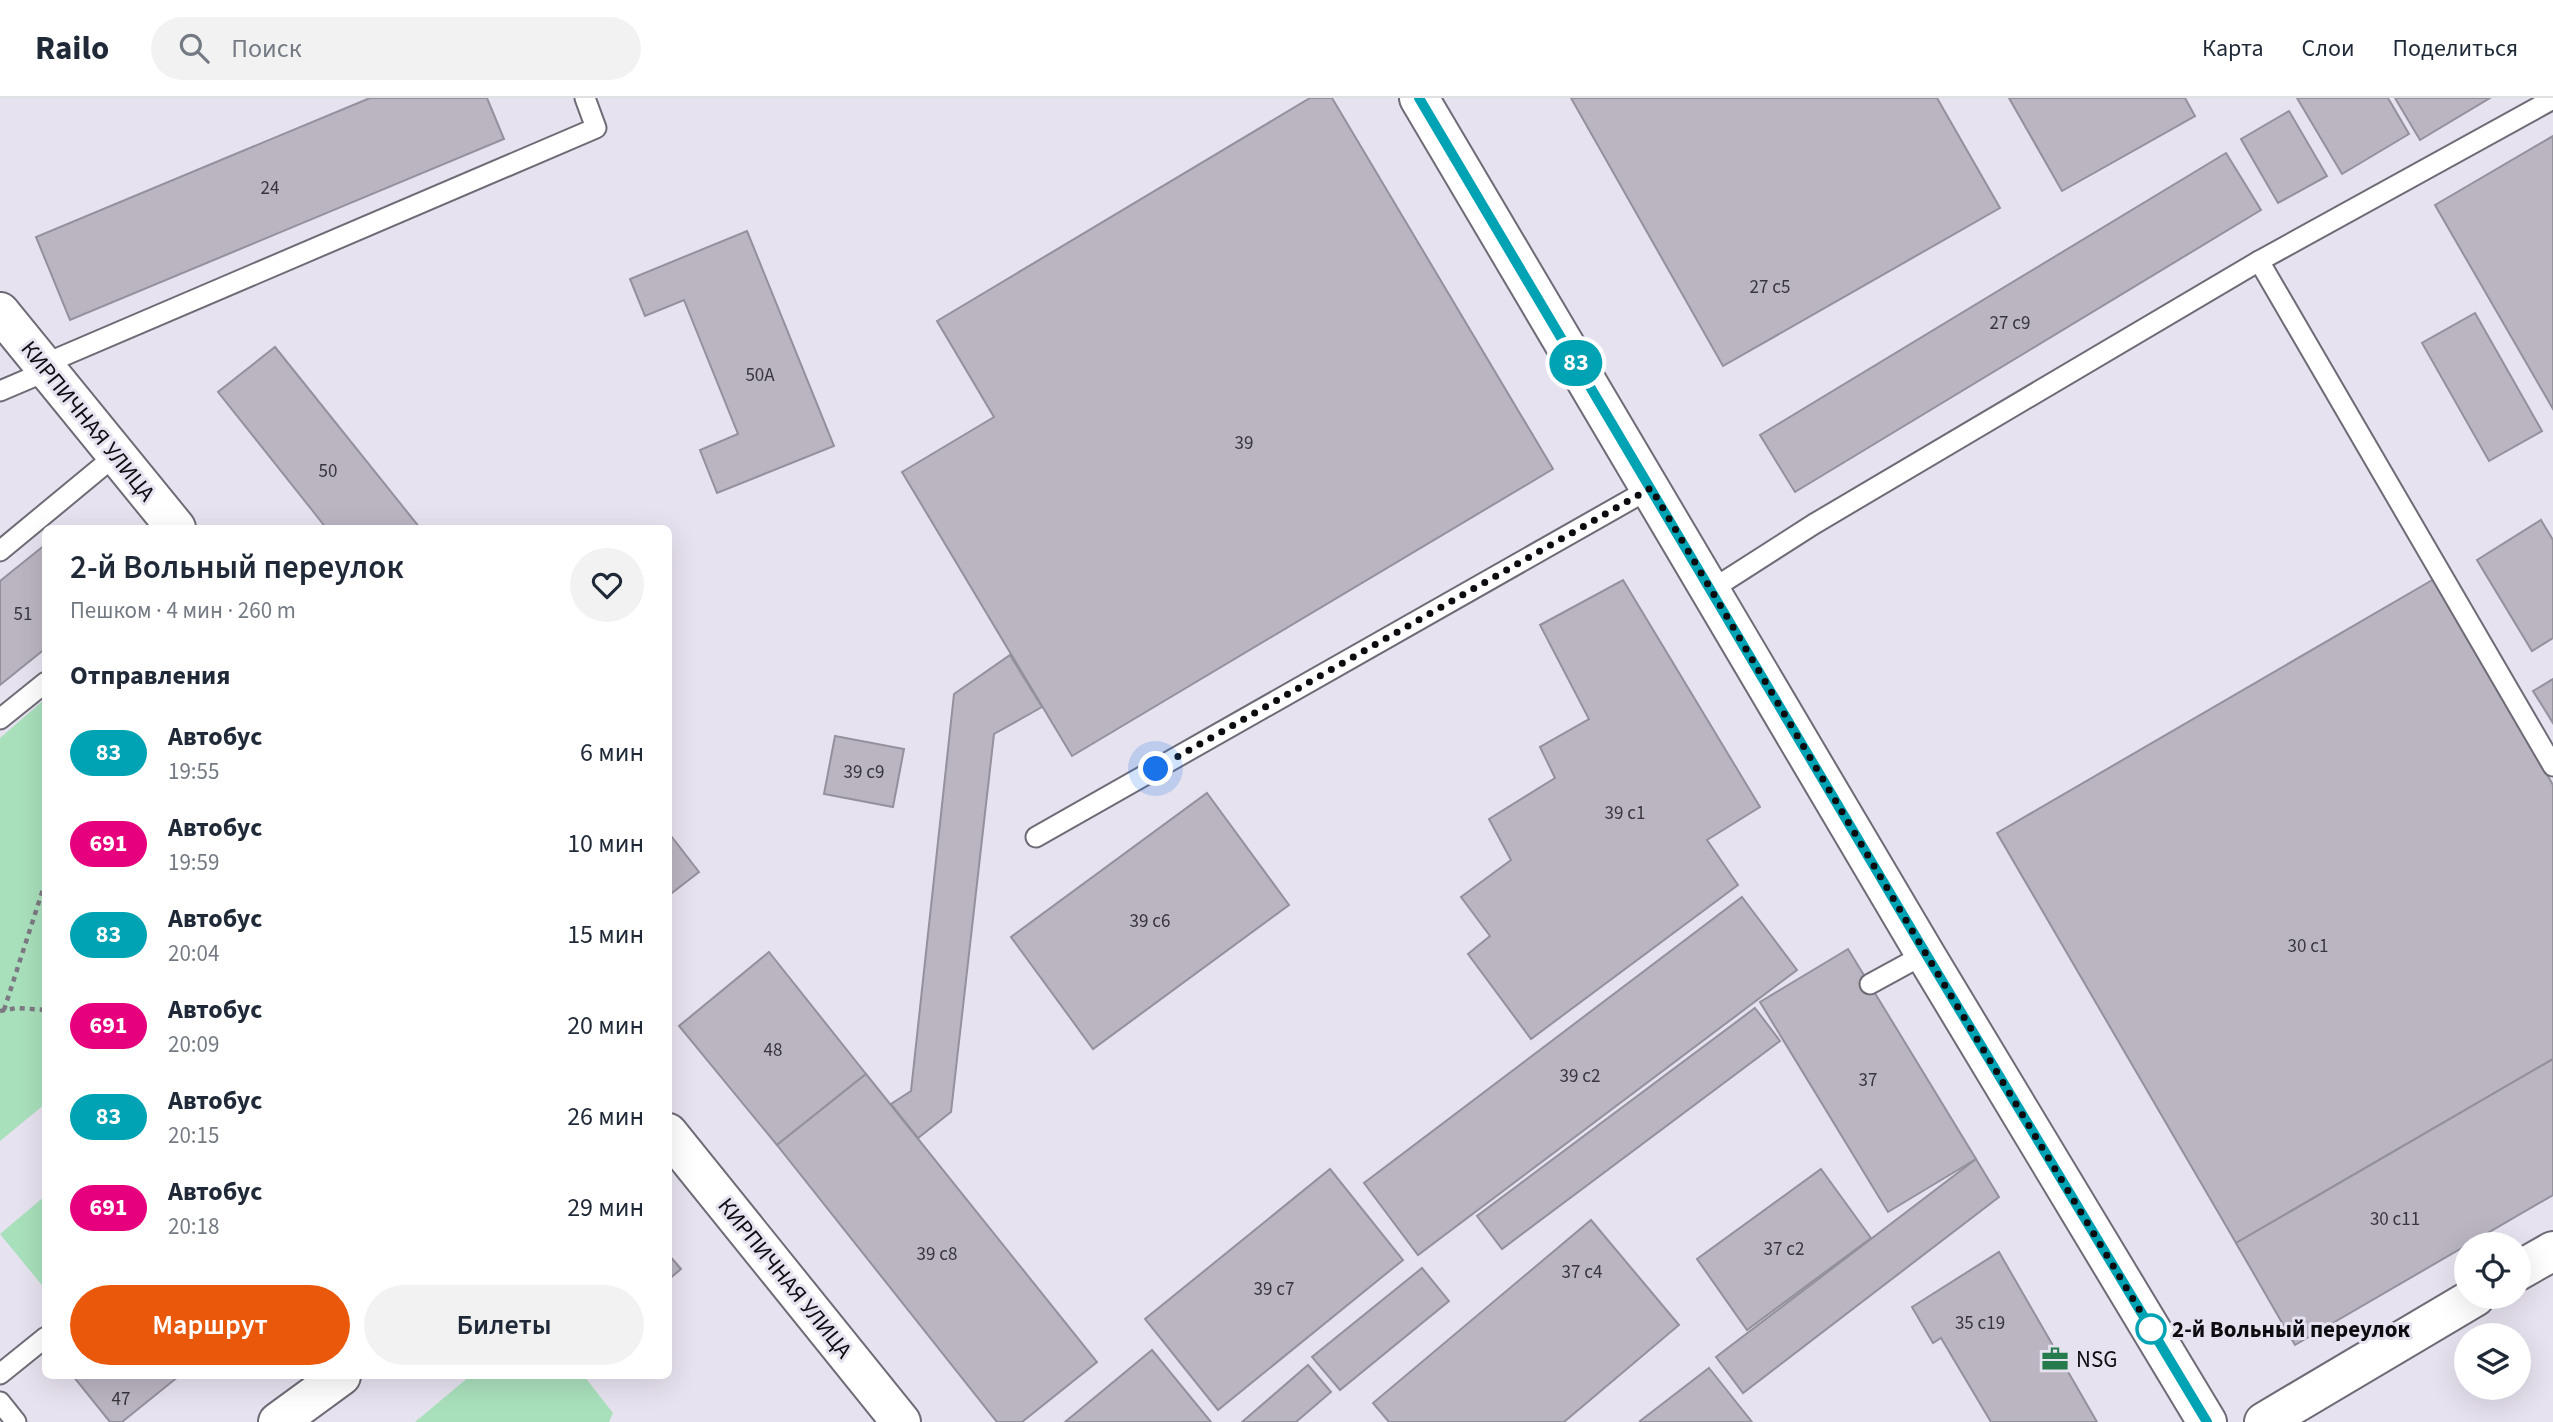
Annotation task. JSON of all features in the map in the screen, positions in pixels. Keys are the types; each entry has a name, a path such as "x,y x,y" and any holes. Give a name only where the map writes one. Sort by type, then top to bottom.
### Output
{"street":[{"path":"1419,98 1926,954 2207,1422"},
{"name":"КИРПИЧНАЯ УЛИЦА","path":"0,312 174,525"},
{"name":"КИРПИЧНАЯ УЛИЦА","path":"672,1138 901,1422"},
{"path":"2531,1264 2553,1251"},
{"path":"2264,1422 2455,1309"},
{"path":"278,1422 337,1379"}],"lane":[{"path":"0,391 45,368 596,128 586,98"},
{"path":"1710,590 1814,524 2259,261 2553,99"},
{"path":"2259,261 2553,766"},
{"path":"0,551 116,455"},
{"path":"1036,837 1651,488"},
{"path":"0,719 42,684"},
{"path":"1870,984 1926,954"},
{"path":"0,1374 42,1340"},
{"path":"0,1402 16,1422"}],"path":[{"path":"42,892 2,1010 42,1010"}],"green space":[{"path":"42,702 42,1106 0,1141 0,738"},
{"path":"42,1199 42,1285 0,1234"},
{"path":"466,1379 586,1379 613,1413 609,1422 415,1422"}],"building":[{"path":"370,98 487,98 504,139 70,320 36,237"},
{"path":"1310,98 1332,98 1553,469 1072,756 902,472 994,417 937,321"},
{"path":"1571,98 1937,98 2000,208 1723,366"},
{"path":"2009,98 2185,98 2195,116 2062,191"},
{"path":"2297,98 2388,98 2409,134 2342,174"},
{"path":"2395,98 2490,98 2420,140"},
{"path":"2289,111 2327,176 2278,203 2241,139"},
{"path":"2553,136 2553,409 2435,205"},
{"path":"2226,153 2261,210 1795,492 1760,435"},
{"path":"747,231 834,446 717,493 700,450 738,434 684,300 645,316 630,279"},
{"path":"2475,313 2542,431 2489,461 2422,343"},
{"path":"275,347 418,525 324,525 218,392"},
{"path":"2541,520 2553,540 2553,638 2532,651 2477,560"},
{"path":"42,547 42,651 0,685 0,581"},
{"path":"2434,579 2553,785 2553,1059 2236,1243 1997,833"},
{"path":"1623,580 1760,807 1707,840 1738,885 1531,1039 1468,954 1490,936 1461,897 1511,860 1489,819 1555,778 1540,747 1589,719 1540,625"},
{"path":"1010,655 1042,707 994,734 951,1112 918,1138 891,1104 911,1091 954,694"},
{"path":"2553,679 2553,723 2533,691"},
{"path":"835,736 904,749 893,807 824,794"},
{"path":"1207,793 1289,905 1093,1049 1011,937"},
{"path":"672,837 699,872 672,893"},
{"path":"1742,897 1797,970 1418,1255 1364,1183"},
{"path":"1848,949 1976,1159 1888,1212 1760,1002"},
{"path":"769,952 866,1074 777,1145 679,1026"},
{"path":"1755,1008 1780,1041 1502,1249 1477,1216"},
{"path":"2553,1059 2553,1195 2489,1232 2454,1232 2454,1253 2295,1345 2236,1243"},
{"path":"866,1074 1097,1362 1022,1422 997,1422 777,1145"},
{"path":"1976,1159 1999,1197 1743,1393 1716,1357"},
{"path":"1330,1169 1403,1260 1218,1410 1145,1319"},
{"path":"1821,1169 1871,1238 1747,1330 1697,1259"},
{"path":"1591,1220 1679,1325 1564,1422 1389,1422 1373,1403"},
{"path":"1999,1252 2097,1422 1991,1422 1941,1338 1933,1343 1912,1307"},
{"path":"672,1259 681,1269 672,1277"},
{"path":"1422,1268 1449,1301 1340,1390 1312,1357"},
{"path":"1152,1350 1211,1422 1065,1422"},
{"path":"1308,1365 1331,1392 1296,1422 1242,1422"},
{"path":"1709,1368 1752,1422 1640,1421"},
{"path":"75,1379 175,1379 122,1422 110,1422"}],"bus line":[{"name":"83","path":"1419,98 1926,954 2207,1422"}],"place":[{"name":"2-й Вольный переулок","path":"2151,1329"},
{"name":"NSG","path":"2055,1359"}],"route":[{"path":"1156,769 1651,488 2151,1329"}]}
